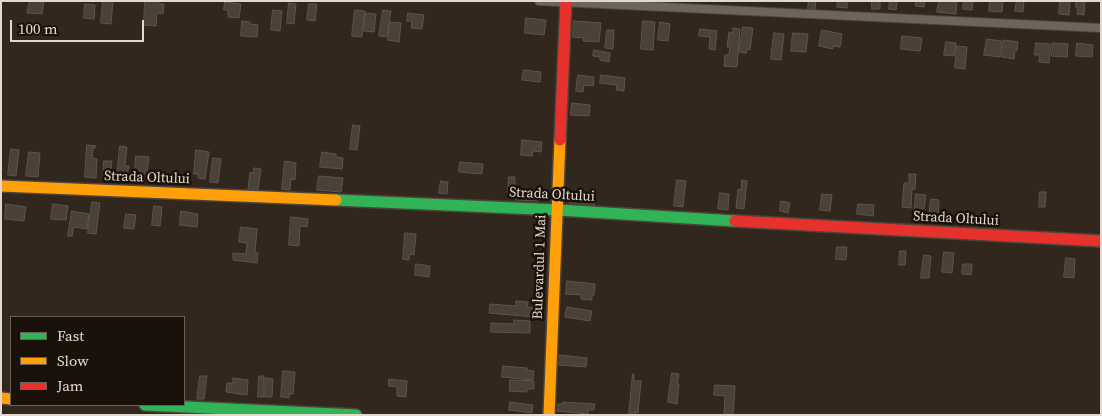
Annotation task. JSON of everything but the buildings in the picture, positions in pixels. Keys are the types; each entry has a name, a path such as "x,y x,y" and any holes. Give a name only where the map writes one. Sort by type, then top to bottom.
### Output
{"street":[{"path":"539,1 1101,28"},
{"name":"Bulevardul 1 Mai","path":"549,415 566,2"},
{"name":"Strada Oltului","path":"1,186 558,210 878,230 1101,241"},
{"path":"150,406 169,410 356,415"}],"traffic: fast":[{"path":"336,200 558,210 735,221"},
{"path":"166,406 356,415"}],"traffic: slow":[{"path":"549,415 560,140"},
{"path":"1,186 336,200"},
{"path":"1,398 10,399"}],"traffic: jam":[{"path":"560,140 566,1"},
{"path":"735,221 1101,241"}]}
